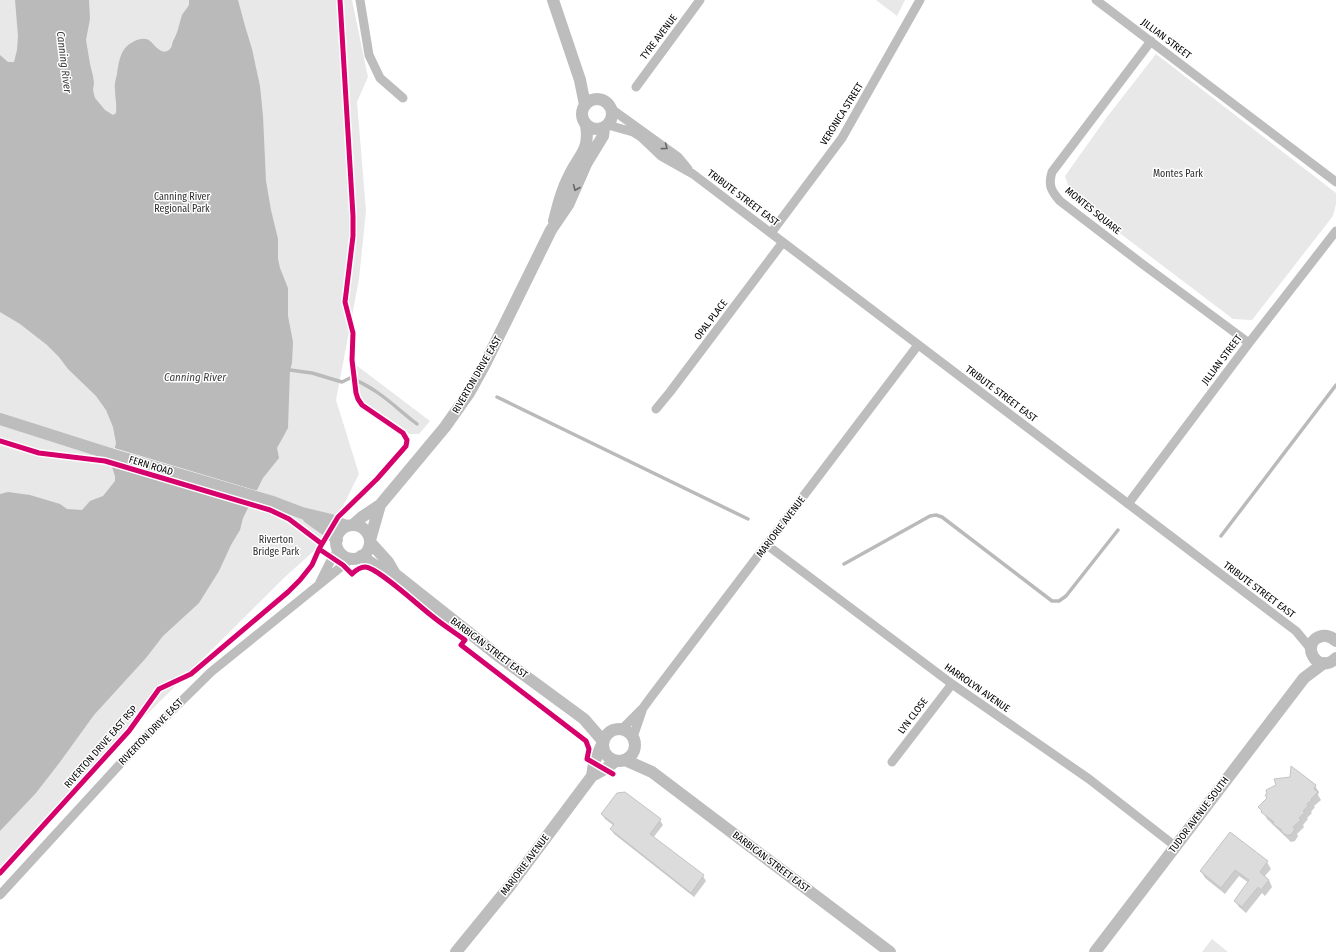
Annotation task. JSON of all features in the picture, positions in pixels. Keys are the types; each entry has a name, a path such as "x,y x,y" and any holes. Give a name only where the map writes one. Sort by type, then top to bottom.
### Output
{"street":[{"path":"360,0 369,55 380,78 403,98"},
{"name":"RIVERTON DRIVE EAST","path":"552,0 580,80 585,105 582,109 582,117 586,125 588,137 584,152 570,174 562,192 552,230"},
{"name":"TYRE AVENUE","path":"636,87 700,0"},
{"name":"VERONICA STREET","path":"771,233 842,138 920,0"},
{"name":"JILLIAN STREET","path":"1096,0 1336,182"},
{"name":"MONTES SQUARE","path":"1151,41 1052,172 1050,185 1060,201 1249,343"},
{"name":"RIVERTON DRIVE EAST","path":"318,585 338,545 340,532 380,505 445,427 469,392 485,364 552,230 568,205 586,164 612,117 610,108 604,101 597,99 580,80"},
{"path":"585,105 588,102 597,99"},
{"name":"TRIBUTE STREET EAST","path":"610,108 678,157 693,174"},
{"path":"586,125 594,130 606,126"},
{"name":"TRIBUTE STREET EAST","path":"606,126 633,132 641,137 661,156 693,174 1296,631 1311,652"},
{"name":"JILLIAN STREET","path":"1128,504 1249,343 1336,231"},
{"name":"OPAL PLACE","path":"656,409 784,242"},
{"name":"MARJORIE AVENUE","path":"592,776 594,763 608,732 617,729 643,708 918,345"},
{"name":"FERN ROAD","path":"0,419 107,453 273,502 302,513 350,526"},
{"name":"RIVERTON DRIVE EAST","path":"0,895 143,739 211,672 318,585 356,557 366,553 380,505"},
{"name":"FERN ROAD","path":"302,513 329,532 338,545"},
{"path":"350,526 363,528 366,531 370,541"},
{"name":"BARBICAN STREET EAST","path":"370,541 388,562 395,574"},
{"path":"338,545 346,557 356,557"},
{"name":"HARROLYN AVENUE","path":"767,545 952,684 1089,779 1175,846"},
{"name":"BARBICAN STREET EAST","path":"356,557 382,570 395,574 501,658 584,719 603,743"},
{"name":"TRIBUTE STREET EAST","path":"1296,631 1329,636"},
{"name":"TUDOR AVENUE SOUTH","path":"1095,952 1304,678 1313,642 1329,636"},
{"name":"TUDOR AVENUE SOUTH","path":"1311,652 1316,661 1332,662"},
{"name":"TUDOR AVENUE SOUTH","path":"1304,678 1332,662"},
{"name":"LYN CLOSE","path":"892,762 952,684"},
{"name":"MARJORIE AVENUE","path":"456,952 509,887 592,776 632,755 643,708"},
{"name":"BARBICAN STREET EAST","path":"584,719 617,729"},
{"path":"617,729 630,733 634,742"},
{"name":"BARBICAN STREET EAST","path":"634,742 652,772"},
{"path":"603,743 604,753 611,760 620,760"},
{"name":"BARBICAN STREET EAST","path":"620,760 652,772 890,952"}],"green space":[{"name":"Canning River Regional Park","path":"0,0 352,0 368,77 357,102 366,211 359,279 336,400 359,474 326,540 285,577 96,765 0,869"},
{"path":"876,0 905,0 897,16"},
{"name":"Montes Park","path":"1156,54 1336,193 1336,204 1333,216 1252,320 1233,319 1072,197 1065,176 1107,117"},
{"path":"356,365 430,421 419,434 409,434 361,400 358,393 357,383 369,388 416,426 419,423 373,388 357,379"},
{"path":"1212,939 1228,952 1202,952"}],"water":[{"name":"Canning River Regional Park","path":"15,0 89,0 90,19 86,40 94,83 93,90 95,98 105,110 113,115 116,113 115,85 120,60 125,48 137,40 146,39 161,51 167,51 171,47 182,15 189,5 189,0 238,0 252,49 260,86 266,181 278,239 278,259 288,288 288,316 293,342 292,363 290,370 288,428 277,448 279,458 263,478 243,518 240,530 219,571 199,603 163,636 146,658 94,715 36,793 0,831 0,494 8,492 30,495 60,504 67,509 82,510 90,501 103,496 115,481 111,464 116,443 113,427 106,410 96,396 68,369 47,345 20,324 0,312 0,55 8,62 14,62 18,36"}],"pier":[{"path":"114,448 258,491 251,507 109,466 110,456"}],"building":[{"path":"1291,766 1316,785 1314,789 1318,792 1307,804 1308,806 1303,811 1305,812 1299,818 1301,820 1293,827 1295,829 1291,835 1286,835 1281,831 1282,830 1273,824 1274,822 1261,812 1262,811 1258,807 1267,798 1265,795 1267,794 1266,790 1276,785 1274,779 1290,777"},
{"path":"625,792 661,819 650,834 704,875 691,893 610,829 614,824 601,814 617,793"},
{"path":"1230,832 1268,861 1260,872 1269,880 1261,890 1258,887 1242,907 1234,901 1249,880 1235,870 1221,888 1200,871"}],"waterway":[{"path":"290,370 312,373 342,382 350,378 377,392 417,424"},
{"path":"1221,536 1336,385"},
{"path":"497,397 748,519"},
{"path":"844,564 930,516 936,515 942,517 1052,601 1059,601 1066,596 1118,530"}],"cycle path":[{"name":"RIVERTON DRIVE EAST RSP","path":"0,873 129,731 159,689 191,674 288,592 300,580 312,565 319,549 338,517 377,479 406,446 407,440 403,433 362,405 356,393 352,360 353,333 345,302 353,236 353,216 340,0"},
{"path":"0,441 39,453 105,461 270,510 289,519 322,544"},
{"path":"319,549 343,565 352,574 359,568 365,567 379,573 436,619 465,640 461,645 586,741 589,749 587,759 613,774"}],"water label":[{"name":"Canning River","path":"64,62"},
{"name":"Canning River","path":"195,377"}],"park label":[{"name":"Riverton Bridge Park","path":"276,546"}]}
